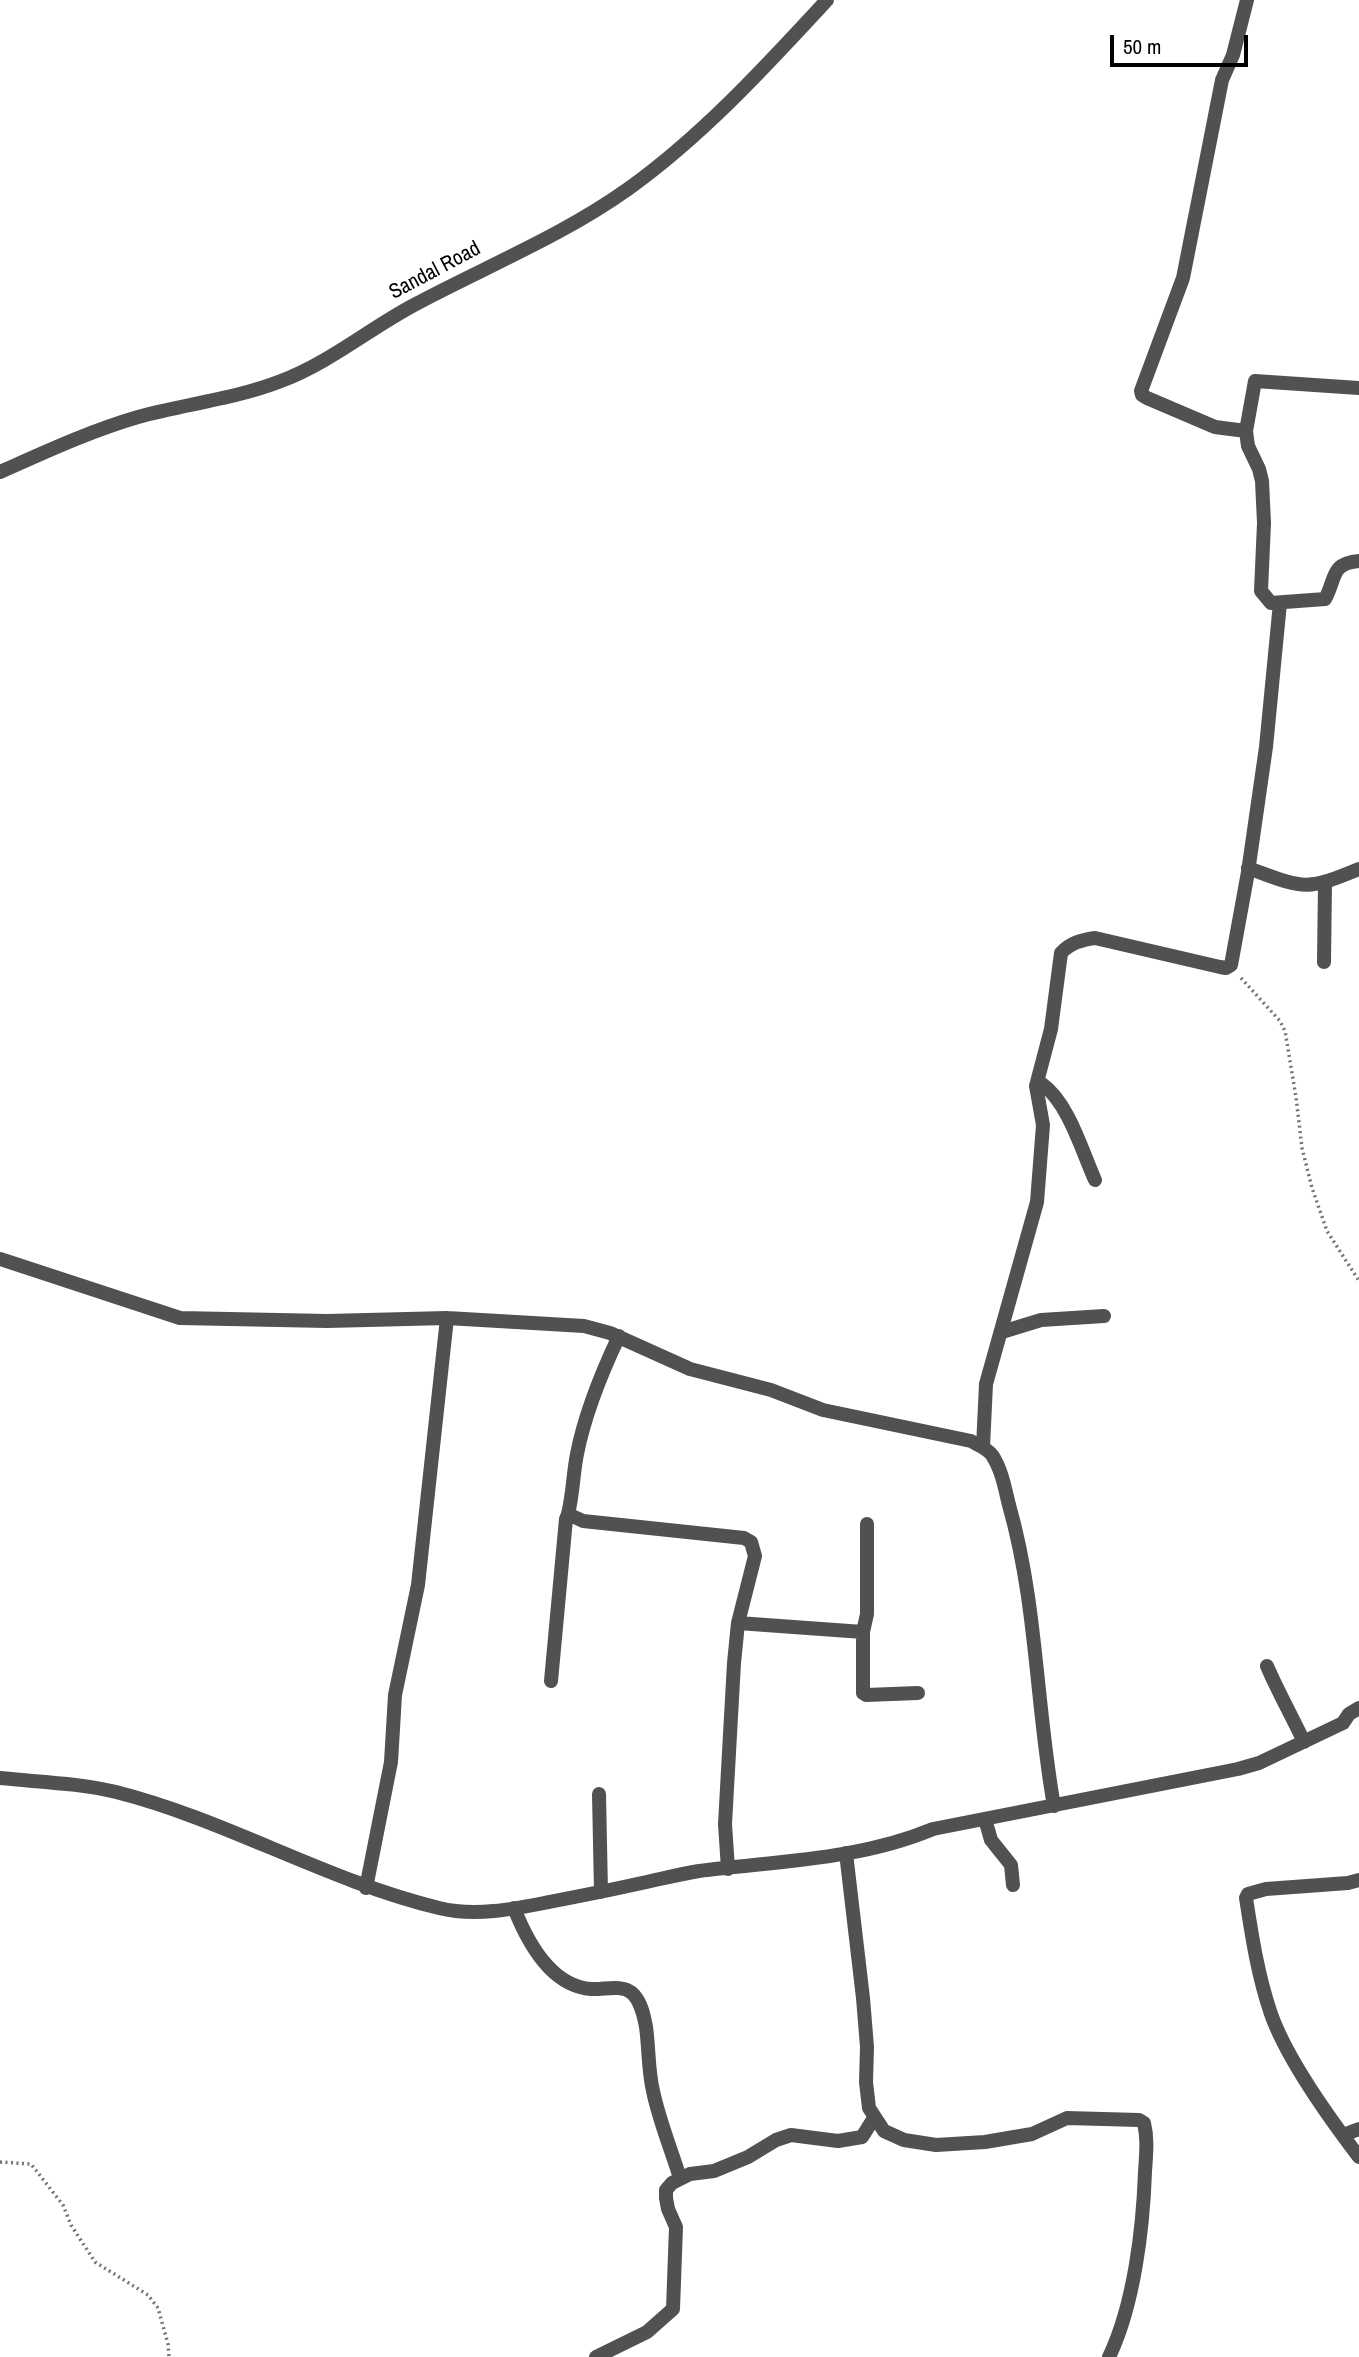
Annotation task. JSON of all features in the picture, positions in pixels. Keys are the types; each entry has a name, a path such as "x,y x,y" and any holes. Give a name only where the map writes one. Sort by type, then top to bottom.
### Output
{"street":[{"name":"Sandal Road","path":"0,472 88,433 137,417 280,382 312,367 411,306 568,226 626,190 675,153 755,78 827,0"},
{"path":"1246,430 1215,427 1147,398 1141,391 1183,278 1222,80 1233,55 1247,0"},
{"path":"1359,388 1255,381 1246,430 1248,446 1262,481 1264,523 1261,591 1268,601 1280,603 1325,599 1330,591 1333,575 1339,567 1359,561"},
{"path":"983,1447 986,1384 1037,1202 1042,1125 1036,1086 1051,1029 1058,961 1066,947 1095,938 1220,967 1230,966 1266,747 1280,603"},
{"path":"1248,868 1297,886 1325,883 1359,869"},
{"path":"1324,962 1325,883"},
{"path":"1036,1086 1042,1084 1049,1089 1063,1108 1095,1180"},
{"path":"0,1259 180,1318 327,1321 447,1318 584,1326 619,1336 690,1369 771,1390 822,1410 971,1441 983,1447 990,1452 999,1468 1023,1564 1044,1751 1054,1805"},
{"path":"1002,1332 1041,1320 1104,1316"},
{"path":"366,1888 391,1762 395,1695 418,1585 447,1318"},
{"path":"551,1681 566,1519 577,1455 589,1410 619,1336"},
{"path":"568,1514 583,1521 744,1538 751,1542 755,1556 738,1623 725,1824 728,1869"},
{"path":"867,1524 867,1614 863,1632 863,1693 918,1693"},
{"path":"738,1623 863,1632"},
{"path":"1267,1666 1304,1742"},
{"path":"0,1778 114,1791 234,1831 366,1888 440,1909 475,1912 514,1908 699,1871 846,1853 887,1845 933,1829 1238,1769 1259,1763 1343,1723 1349,1714 1359,1708"},
{"path":"598,1794 601,1892"},
{"path":"985,1819 991,1840 1011,1865 1013,1885"},
{"path":"846,1853 863,1998 869,2108 884,2131 904,2140 936,2145 985,2142 1032,2134 1067,2118 1139,2120 1144,2123 1147,2140 1138,2249 1115,2346 1109,2357"},
{"path":"1359,1880 1266,1889 1248,1894 1246,1898 1258,1969 1272,2017 1292,2057 1359,2157"},
{"path":"514,1908 532,1949 567,1981 590,1989 624,1988 634,1994 645,2022 652,2088 680,2178"},
{"path":"596,2357 647,2332 673,2309 676,2227 668,2209 666,2190 680,2178 714,2171 791,2135 838,2141 862,2137 874,2118"},
{"path":"1343,2135 1359,2129"}],"path":[{"path":"1230,966 1280,1021 1296,1097 1302,1148 1312,1188 1327,1231 1359,1281"},
{"path":"0,2162 31,2164 63,2205 71,2225 95,2262 148,2295 158,2308 169,2357"}]}
